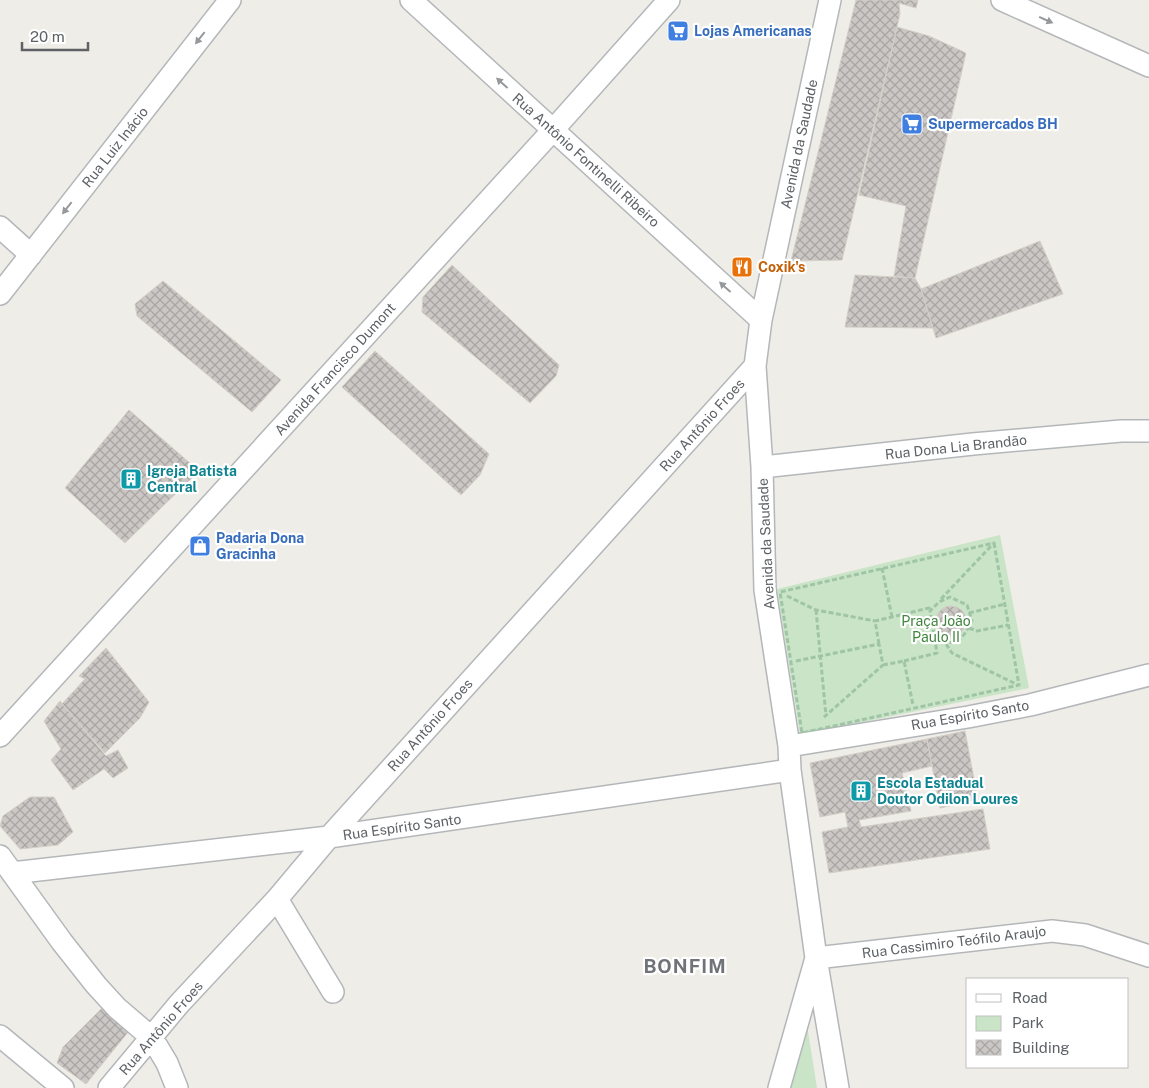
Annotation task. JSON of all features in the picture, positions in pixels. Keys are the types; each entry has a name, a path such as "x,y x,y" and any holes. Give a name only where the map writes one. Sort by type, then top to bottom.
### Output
{"street":[{"name":"Rua Luiz Inácio","path":"0,294 230,0"},
{"name":"Rua Antônio Fontinelli Ribeiro","path":"410,0 761,320"},
{"name":"Avenida Francisco Dumont","path":"0,736 553,130 669,0"},
{"name":"Avenida da Saudade","path":"779,1088 816,958 790,770 796,740 784,664 766,590 762,467 755,366 761,320 830,0"},
{"path":"1002,0 1149,66"},
{"path":"0,226 31,255"},
{"name":"Rua Antônio Froes","path":"109,1088 179,1004 276,899 755,366"},
{"name":"Rua Dona Lia Brandão","path":"762,467 973,444 1121,431 1149,431"},
{"name":"Rua Espírito Santo","path":"796,740 958,718 1030,705 1149,675"},
{"name":"Rua Espírito Santo","path":"6,864 330,837 790,770"},
{"path":"6,864 62,942 96,984 117,1008 152,1038 167,1063 177,1088"},
{"path":"276,899 333,992"},
{"name":"Rua Cassimiro Teófilo Araujo","path":"816,958 1052,931 1085,935 1149,956"},
{"path":"816,958 838,1088"},
{"path":"0,1036 63,1088"}],"path":[{"path":"780,592 994,543"},
{"path":"930,612 994,543"},
{"path":"994,543 1019,685"},
{"path":"882,568 892,617"},
{"path":"780,592 784,664 796,740"},
{"path":"780,592 816,610 874,621 929,608 937,653 883,665 818,722"},
{"path":"938,602 950,597 967,605 972,621 956,642 946,644"},
{"path":"969,613 1005,604"},
{"path":"816,610 826,716"},
{"path":"874,621 883,665"},
{"path":"968,628 977,632 1008,625"},
{"path":"933,636 946,644 952,653 1019,685"},
{"path":"784,664 879,644"},
{"path":"904,661 913,708"},
{"path":"796,740 913,708 1019,685"},
{"path":"796,740 810,727"}],"green space":[{"name":"Praça João Paulo II","path":"1000,535 1029,688 800,735 777,589"},
{"path":"806,1019 817,1088 789,1088"}],"building":[{"path":"856,0 918,0 916,8 899,3 900,14 842,260 791,261"},
{"name":"Supermercados BH","path":"897,27 929,36 966,53 915,278 894,276 906,206 859,195"},
{"path":"1040,241 1063,294 936,338 921,289"},
{"path":"452,265 559,365 556,376 530,403 422,312 423,297"},
{"path":"855,275 915,278 921,289 933,328 845,327"},
{"path":"163,281 281,380 252,412 137,316 135,304"},
{"path":"375,351 489,454 480,475 461,495 342,387"},
{"name":"Igreja Batista Central","path":"129,410 199,471 125,543 65,488"},
{"path":"951,606 957,607 965,615 965,627 957,635 951,636 945,635 937,627 936,621 937,615 945,607"},
{"path":"106,648 149,702 140,718 105,753 62,704 85,679 79,676"},
{"path":"60,701 106,756 118,750 128,768 113,778 104,769 73,790 51,760 61,749 44,721"},
{"path":"965,731 978,800 940,808 927,739"},
{"name":"Escola Estadual Doutor Odilon Loures","path":"927,739 932,766 902,773 911,811 859,820 861,827 983,809 990,849 829,873 822,832 848,827 845,812 820,817 810,763"},
{"path":"30,797 54,797 73,832 58,845 20,849 0,826 3,816"},
{"path":"107,1003 133,1026 86,1084 57,1063 63,1047"}],"place":[{"name":"Lojas Americanas","path":"678,31"},
{"name":"Supermercados BH","path":"912,124"},
{"name":"Coxik's","path":"742,267"},
{"name":"Igreja Batista Central","path":"131,479"},
{"name":"Padaria Dona Gracinha","path":"200,546"},
{"name":"Escola Estadual Doutor Odilon Loures","path":"861,791"}],"district":[{"name":"BONFIM","path":"685,966"}]}
